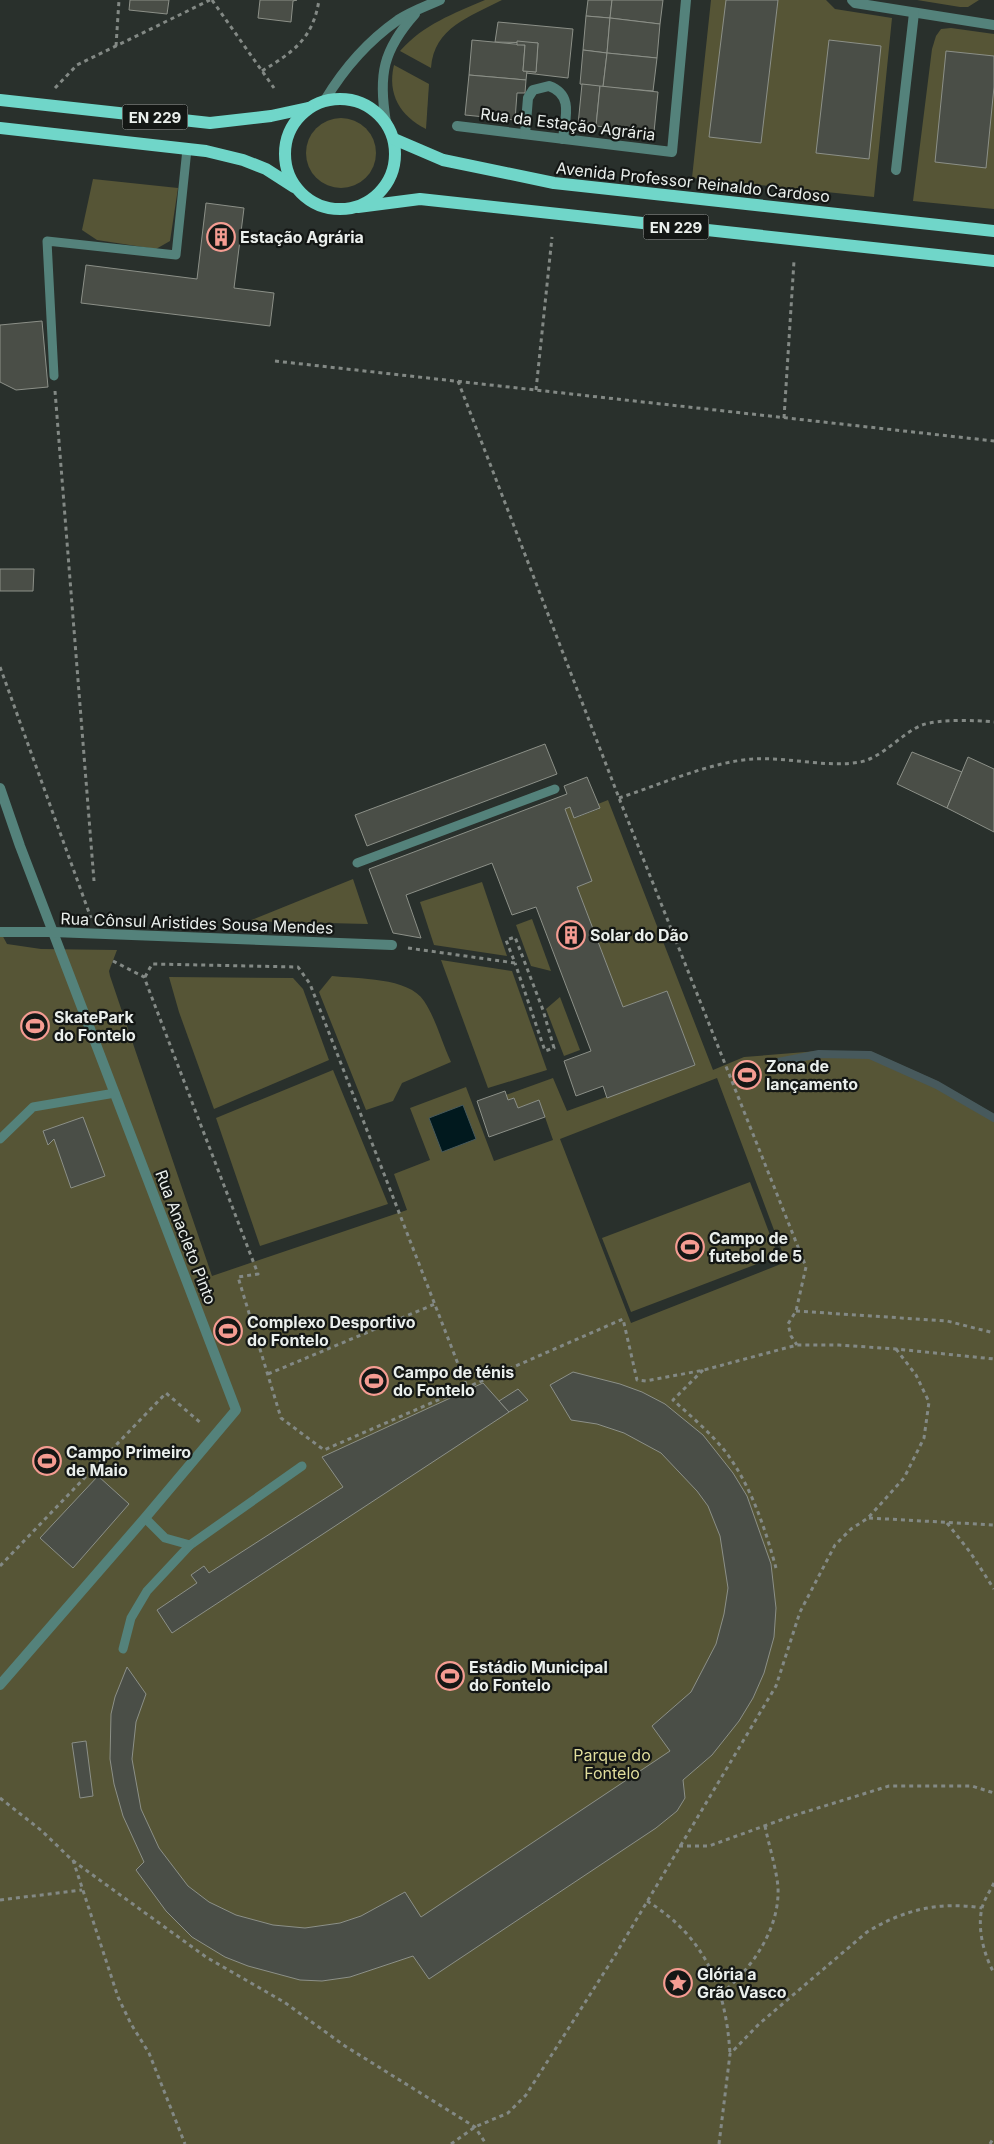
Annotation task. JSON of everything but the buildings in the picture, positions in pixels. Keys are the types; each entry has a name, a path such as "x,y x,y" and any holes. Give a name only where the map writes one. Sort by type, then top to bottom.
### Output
{"main road":[{"name":"EN 229","path":"0,100 210,123 271,116 308,108 325,100 337,98 355,100 372,108 386,122 394,139 395,161 389,181 376,197 358,207"},
{"name":"EN 229","path":"296,189 288,175 284,150 293,124 308,108"},
{"name":"EN 229","path":"0,128 206,151 243,160 268,170 310,200 325,207 344,210 420,200 994,261"},
{"name":"Avenida Professor Reinaldo Cardoso","path":"394,139 443,160 554,183 994,231"}],"street":[{"path":"325,100 339,76 377,38 398,20 440,0"},
{"name":"Rua da Estação Agrária","path":"457,126 672,152 686,0"},
{"path":"852,0 855,3 994,25"},
{"path":"386,122 382,99 382,76 393,47 405,26 419,9"},
{"path":"896,170 914,13"},
{"path":"525,134 528,98 533,90 549,86 562,92 566,99 563,139"},
{"name":"Rua Anacleto Pinto","path":"0,788 53,932 236,1410 216,1436 0,1685"},
{"name":"Rua Cônsul Aristides Sousa Mendes","path":"0,932 53,932 392,945"}],"lane":[{"path":"54,376 47,241 176,254 187,149"},
{"path":"357,863 555,789"},
{"path":"0,1139 34,1107 115,1093"},
{"path":"123,1649 131,1618 147,1591 190,1546 302,1466"},
{"path":"145,1518 165,1538 190,1546"}],"path":[{"path":"116,46 119,0"},
{"path":"54,89 77,65 211,0 274,88"},
{"path":"262,71 295,51 316,19 319,0"},
{"path":"536,390 552,236"},
{"path":"784,418 794,262"},
{"path":"275,360 994,442"},
{"path":"54,376 94,881"},
{"path":"458,381 620,798 806,1267 796,1311 788,1324 791,1336 797,1345"},
{"path":"0,667 92,921"},
{"path":"620,798 715,767 752,759 862,762 922,725 969,720 994,722"},
{"path":"515,937 543,1010 554,1048 545,1050 515,963 506,940 515,937"},
{"path":"392,945 515,963"},
{"path":"113,961 144,977 258,1274 238,1278 281,1418 324,1450 623,1319 637,1380 646,1381 704,1370 797,1345 896,1349 994,1358"},
{"path":"144,977 152,964 298,967 310,984 467,1387"},
{"path":"268,1374 435,1304"},
{"path":"796,1311 947,1321 994,1334"},
{"path":"451,2144 475,2127 508,2113 526,2095 647,1901 776,1686 800,1612 835,1546 851,1528 868,1518 904,1478 924,1438 929,1402 916,1375 896,1349"},
{"path":"704,1370 673,1400 727,1454 750,1490 765,1528 776,1568"},
{"path":"0,1566 166,1393 216,1436"},
{"path":"868,1518 994,1526"},
{"path":"946,1522 970,1552 994,1590"},
{"path":"679,1846 709,1846 889,1786 972,1786 994,1793"},
{"path":"0,1798 42,1830 72,1860 206,1957 284,2002 345,2046 475,2127 486,2144"},
{"path":"721,1994 736,1981 760,1951 775,1910 778,1888 765,1826"},
{"path":"72,1860 118,1997 131,2024 149,2053 185,2144"},
{"path":"994,1883 982,1908 982,1941 994,1973"},
{"path":"0,1900 82,1890"},
{"path":"647,1901 675,1920 694,1940 714,1975 721,1994 726,2014 730,2054 719,2144"},
{"path":"730,2054 759,2024 867,1932 886,1921 927,1907 964,1905 982,1908"},
{"path":"990,2144 994,2138"}],"green space":[{"path":"485,0 502,0 466,18 446,33 439,42 431,68 400,51 429,27 450,15"},
{"path":"711,0 826,0 835,9 892,18 874,197 692,178"},
{"path":"917,0 979,0 968,7 960,7"},
{"path":"951,28 994,34 994,209 913,201 932,49 936,36 941,29"},
{"path":"394,65 429,84 426,129 409,118 394,95 392,76"},
{"path":"341,118 354,121 366,128 373,140 376,153 373,166 366,178 354,185 341,188 328,185 316,178 309,166 306,153 309,140 316,128 328,121"},
{"path":"93,179 178,188 170,241 156,249 97,240 82,230"},
{"name":"Parque do Fontelo","path":"608,800 713,1070 744,1057 818,1051 870,1051 937,1081 994,1114 994,2144 0,2144 0,931 7,944 41,949 117,950 109,971 110,976 212,1276 407,1210 394,1174 430,1160 410,1108 466,1087 494,1161 553,1140 539,1100 518,1108 514,1098 508,1100 506,1095 553,1078 567,1111 695,1065 667,991 623,1007 577,887 591,881 565,809 570,807 575,818 599,809 598,804","holes":["717,1078 786,1262 631,1323 560,1139"]},
{"path":"353,879 368,924 249,921"},
{"path":"482,882 507,956 434,945 420,902"},
{"path":"532,919 551,971 531,966 516,925"},
{"path":"441,960 512,971 547,1070 488,1088"},
{"path":"332,976 395,983 417,993 432,1015 451,1062 402,1083 393,1101 366,1110 319,992"},
{"path":"169,977 293,978 303,989 329,1060 214,1109 179,1012"},
{"path":"560,997 580,1050 564,1056 546,1009"},
{"path":"333,1070 388,1204 260,1246 216,1118"},
{"name":"Campo de futebol de 5","path":"750,1182 778,1256 631,1312 602,1238"}],"water":[{"path":"463,1105 476,1139 442,1152 429,1118"}],"waterway":[{"path":"778,1062 819,1054 870,1055 937,1085 994,1118"}],"place":[{"name":"Estação Agrária","path":"221,237"},
{"name":"Solar do Dão","path":"571,935"},
{"name":"SkatePark do Fontelo","path":"35,1026"},
{"name":"Zona de lançamento","path":"747,1075"},
{"name":"Campo de futebol de 5","path":"690,1247"},
{"name":"Complexo Desportivo do Fontelo","path":"228,1331"},
{"name":"Campo de ténis do Fontelo","path":"374,1381"},
{"name":"Campo Primeiro de Maio","path":"47,1461"},
{"name":"Estádio Municipal do Fontelo","path":"450,1676"},
{"name":"Glória a Grão Vasco","path":"678,1983"}]}
